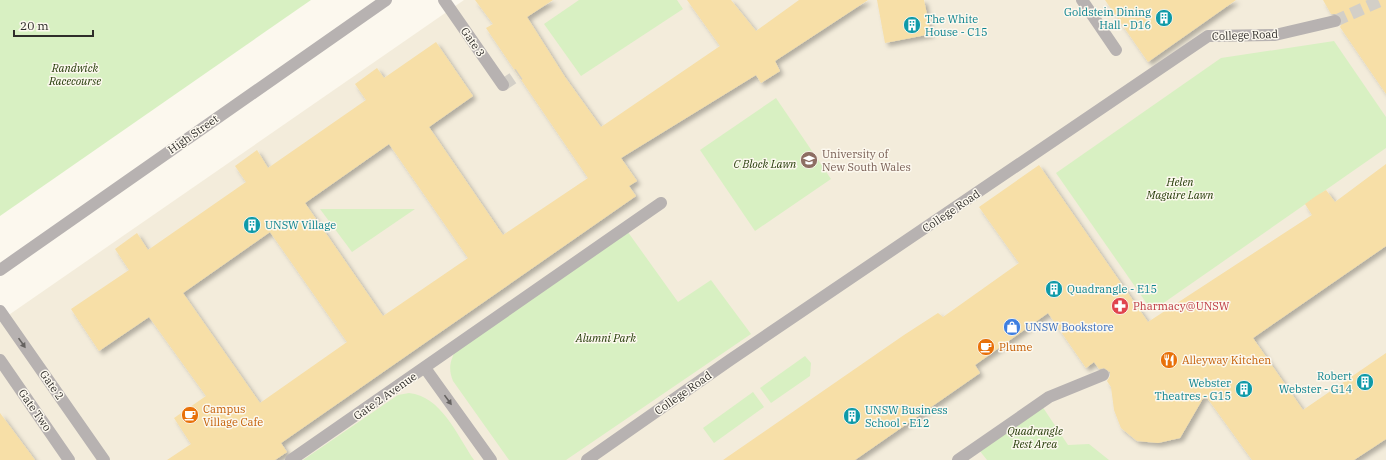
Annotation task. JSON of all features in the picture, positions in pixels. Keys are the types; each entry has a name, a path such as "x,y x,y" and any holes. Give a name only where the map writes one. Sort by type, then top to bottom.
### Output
{"street":[{"name":"High Street","path":"0,270 386,0"},
{"name":"Gate 3","path":"444,0 503,85"},
{"path":"1082,0 1116,50"},
{"name":"College Road","path":"587,460 730,360 1208,36 1275,35 1335,21"},
{"path":"425,368 661,203"},
{"name":"Gate 2","path":"0,311 104,460"},
{"name":"Gate Two","path":"0,360 69,460"},
{"name":"Gate 2 Avenue","path":"291,460 425,368 491,460"},
{"path":"958,460 1048,397 1102,374"}],"shaded area":[{"name":"University of New South Wales","path":"464,0 1386,0 1386,460 0,460 0,321"}],"green space":[{"name":"Randwick Racecourse","path":"0,0 311,0 0,216"},
{"path":"579,0 677,0 683,9 581,76 544,24"},
{"name":"Helen Maguire Lawn","path":"1334,41 1386,117 1386,148 1152,311 1056,173 1221,58"},
{"name":"C Block Lawn","path":"776,98 831,179 755,231 700,150"},
{"path":"320,209 415,209 352,252"},
{"name":"Alumni Park","path":"625,228 678,302 711,280 751,334 566,460 509,460 453,381 450,365 456,349"},
{"path":"805,356 811,363 810,376 771,403 760,388"},
{"path":"753,392 764,407 714,443 703,428"},
{"path":"409,393 430,401 439,409 447,418 474,460 303,460 398,395"},
{"name":"Quadrangle Rest Area","path":"1042,406 1068,445 1089,444 1109,460 987,460 979,450"}],"building":[{"name":"UNSW Village","path":"475,0 553,0 527,17 565,77 601,127 720,46 687,0 731,0 756,31 799,0 868,0 775,61 780,71 761,83 756,75 621,158 637,181 629,186 636,196 281,443 287,452 275,460 167,460 191,444 174,418 206,396 149,317 99,351 71,309 129,270 115,249 137,233 148,250 246,182 235,166 257,150 268,168 366,100 355,84 377,68 384,78 436,42 473,96 429,127 503,235 588,178 486,28 493,24","holes":["389,144 468,258 383,316 305,203","270,232 347,342 260,403 183,293"]},
{"name":"The White House - C15","path":"877,0 924,0 931,34 885,43"},
{"name":"Goldstein Dining Hall - D16","path":"1105,0 1236,0 1148,62"},
{"path":"1323,0 1386,0 1386,94 1340,27 1342,23 1341,16 1331,14"},
{"name":"Quadrangle - E15","path":"1386,164 1386,246 1253,338 1303,410 1386,353 1386,439 1354,460 1252,460 1205,395 1180,438 1158,443 1137,441 1121,428 1114,410 1111,387 1107,381 1110,376 1110,372 1104,368 1099,369 1094,362 1086,368 1048,313 975,365 980,373 855,460 723,460 904,335 938,313 943,317 1019,263 979,207 1039,165 1148,322 1312,215 1305,204 1316,196 1326,190 1335,202"},
{"path":"0,413 35,460 0,460"}],"tunnel":[{"path":"1335,21 1382,0"},
{"path":"503,85 519,74"}],"place":[{"name":"Goldstein Dining Hall - D16","path":"1164,18"},
{"name":"The White House - C15","path":"912,25"},
{"name":"University of New South Wales","path":"809,160"},
{"name":"UNSW Village","path":"252,225"},
{"name":"Quadrangle - E15","path":"1054,289"},
{"name":"Pharmacy@UNSW","path":"1120,306"},
{"name":"UNSW Bookstore","path":"1012,327"},
{"name":"Plume","path":"986,347"},
{"name":"Alleyway Kitchen","path":"1169,360"},
{"name":"Robert Webster - G14","path":"1365,382"},
{"name":"Webster Theatres - G15","path":"1244,389"},
{"name":"Campus Village Cafe","path":"190,415"},
{"name":"UNSW Business School - E12","path":"852,416"}]}
